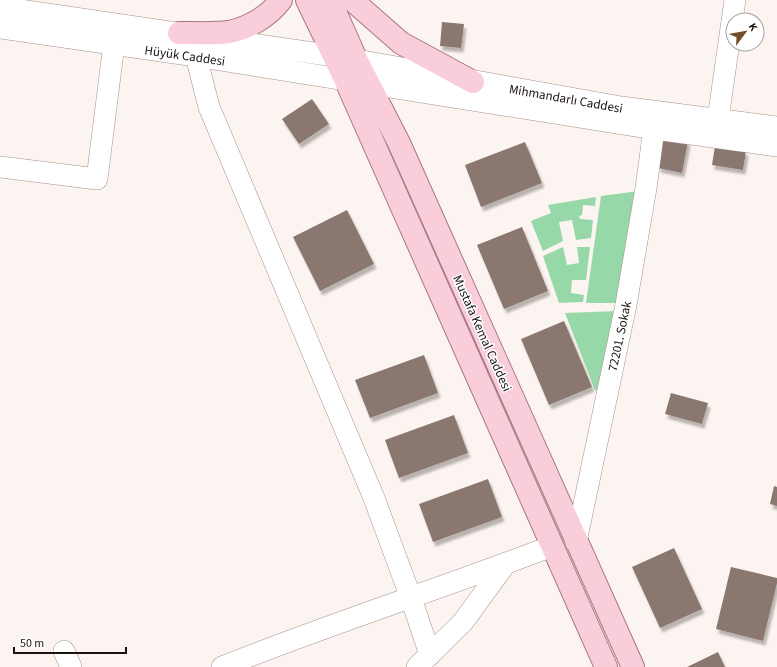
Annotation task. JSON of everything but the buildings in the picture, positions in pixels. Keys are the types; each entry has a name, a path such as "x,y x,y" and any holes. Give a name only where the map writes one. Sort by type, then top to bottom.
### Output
{"main road":[{"path":"179,33 229,32 257,22 274,9 281,0"},
{"name":"Mustafa Kemal Caddesi","path":"307,0 334,56 606,667"},
{"name":"Mustafa Kemal Caddesi","path":"330,0 357,61 399,143 632,667"},
{"path":"352,0 401,43 473,82"}],"street":[{"path":"718,119 735,0"},
{"name":"Hüyük Caddesi","path":"0,7 334,56 357,61"},
{"name":"Hüyük Caddesi","path":"0,28 196,56 369,84"},
{"path":"0,167 97,179 114,44"},
{"path":"196,56 209,107 374,498 411,598 423,661"},
{"name":"Mihmandarlı Caddesi","path":"357,61 620,107 777,127"},
{"name":"Mihmandarlı Caddesi","path":"369,84 654,129 777,146"},
{"name":"72201. Sokak","path":"576,542 626,305 646,188 654,129"},
{"path":"222,667 552,546"},
{"path":"423,661 463,622 506,563"}],"green space":[{"path":"639,191 619,303 586,303 601,196"},
{"path":"596,197 595,206 583,205 582,215 579,216 580,219 593,220 591,238 576,240 572,220 559,222 563,241 543,251 531,221 551,213 548,205"},
{"path":"563,247 567,265 579,263 577,247 590,247 586,280 572,280 571,293 584,295 583,302 559,303 543,256"},
{"path":"618,311 600,392 595,390 565,313"}]}
